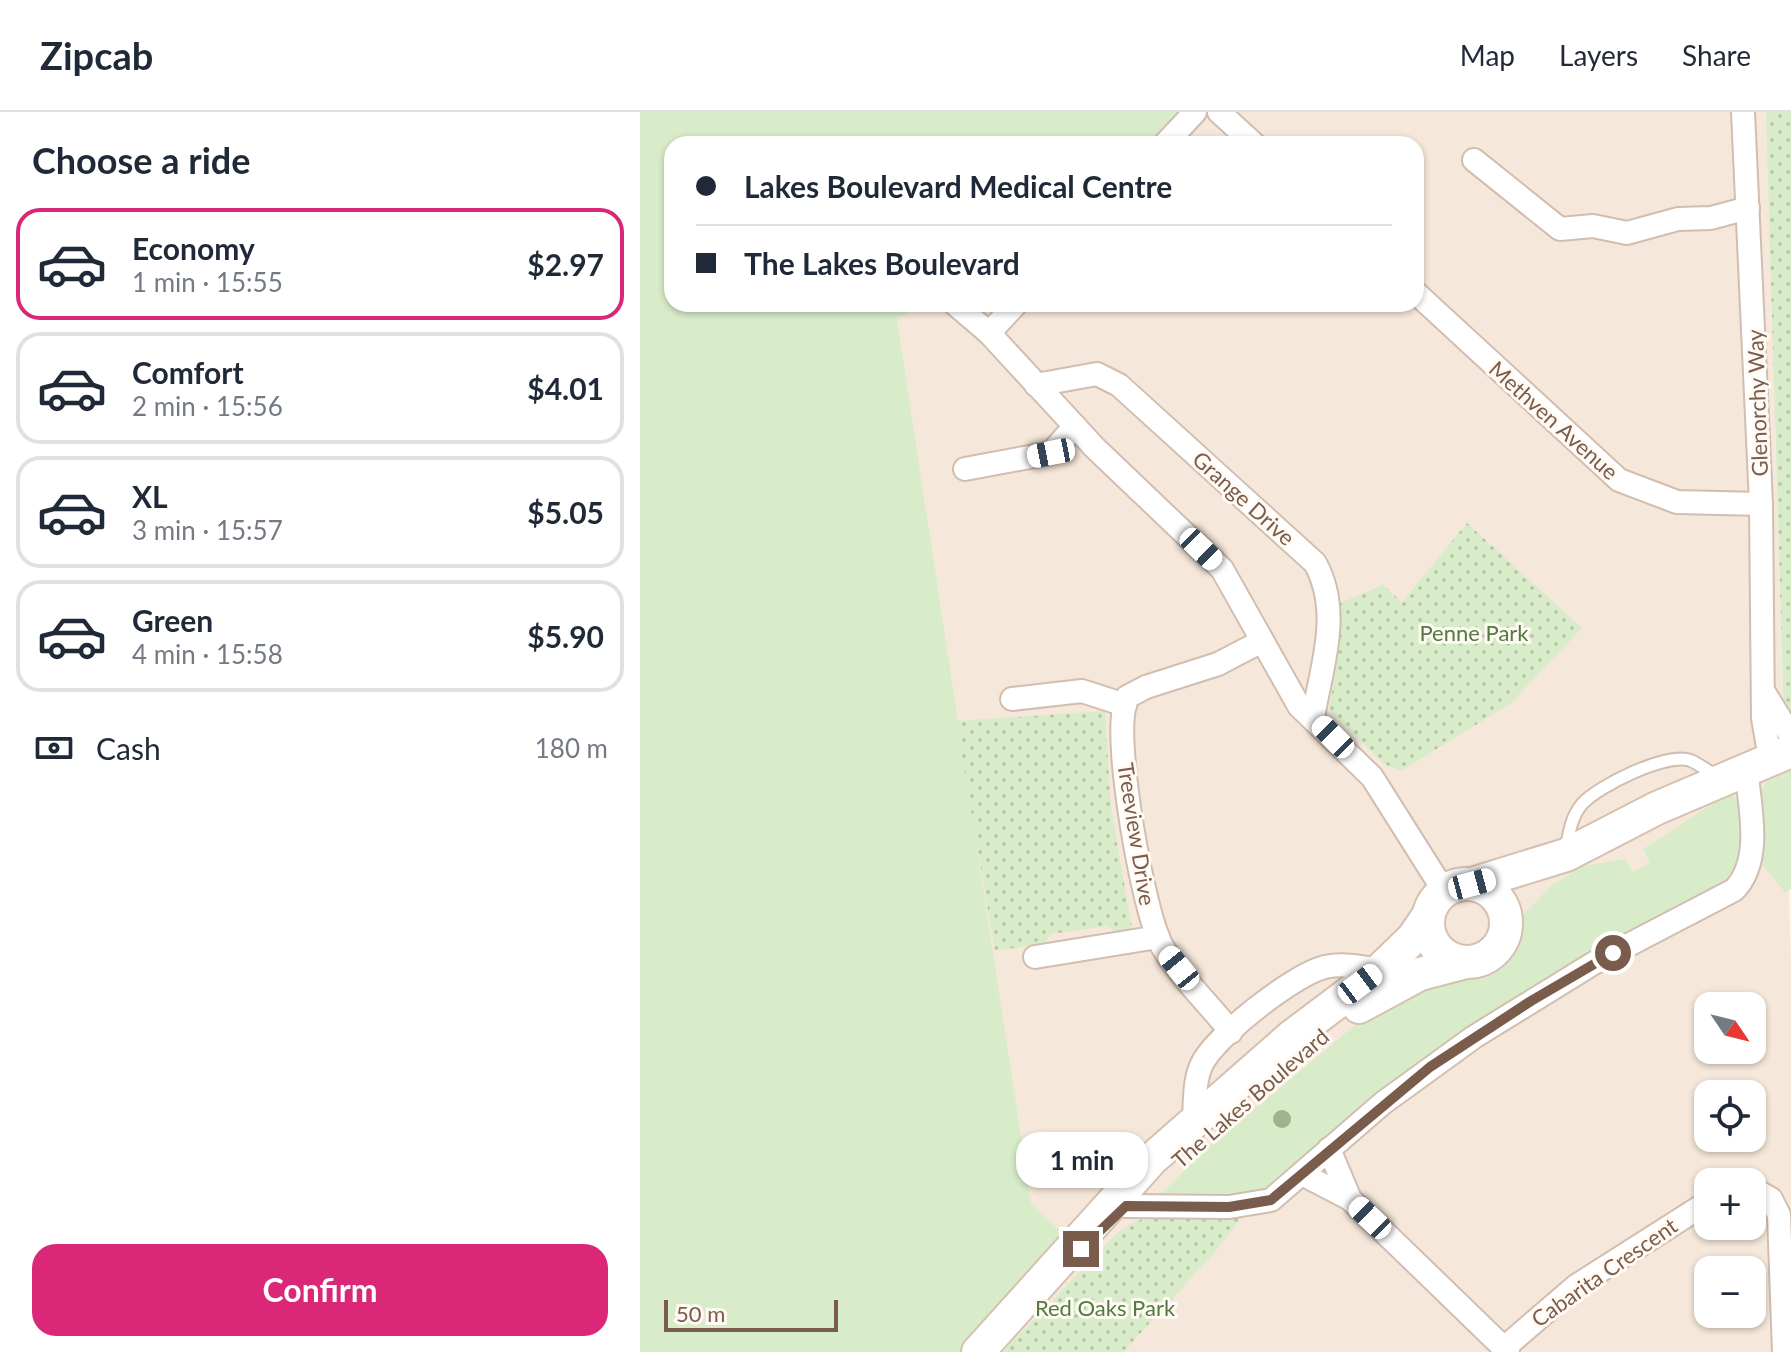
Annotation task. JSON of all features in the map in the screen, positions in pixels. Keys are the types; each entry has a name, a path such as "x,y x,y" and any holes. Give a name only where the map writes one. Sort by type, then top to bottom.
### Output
{"street":[{"path":"1172,136 1195,112"},
{"path":"1219,112 1245,136"},
{"name":"Glenorchy Way","path":"1743,112 1761,504 1764,759"},
{"path":"1474,160 1560,229 1593,226 1627,233 1678,219 1711,218 1748,208"},
{"name":"Methven Avenue","path":"1424,300 1619,480 1677,502 1761,504"},
{"path":"964,312 989,333 1075,426 1222,569 1299,706 1372,777 1448,897"},
{"path":"989,333 1009,312"},
{"name":"Grange Drive","path":"1036,385 1097,374 1119,385 1315,563 1326,582 1331,611 1313,717"},
{"path":"965,469 1051,453 1075,426"},
{"path":"1012,699 1082,691 1125,705 1127,697 1146,687 1218,664 1262,641"},
{"path":"1126,1206 1260,1204 1302,1174 1430,1067 1519,1008 1594,963 1734,890 1748,875 1764,759 1764,693"},
{"name":"Treeview Drive","path":"1125,705 1124,764 1147,909 1158,937 1231,1032"},
{"path":"1448,897 1566,855 1764,759"},
{"path":"1448,897 1433,943 1453,960 1477,961 1497,948 1531,886 1566,855"},
{"path":"1448,897 1484,888 1501,904 1506,928"},
{"name":"The Lakes Boulevard","path":"983,1348 1109,1204 1194,1121 1291,1037 1380,970 1448,897"},
{"path":"1035,957 1158,937"},
{"name":"The Lakes Boulevard","path":"1046,1279 1226,1116 1351,1013 1420,974 1466,962"},
{"name":"The Lakes Boulevard","path":"1194,1121 1200,1067 1209,1053 1231,1032 1305,974 1342,965 1380,970"},
{"path":"1329,1149 1350,1199"},
{"path":"1302,1174 1350,1199 1506,1350"},
{"path":"1766,1196 1771,1199 1779,1215 1784,1352"},
{"name":"Cabarita Crescent","path":"1506,1350 1576,1286 1694,1211"}],"shaded area":[{"path":"640,112 1791,112 1791,404 1775,422 1791,966 1791,1352 640,1352"}],"green space":[{"path":"640,112 1178,112 1156,136 664,136 664,312 908,312 897,319 1031,1203 1065,1236 958,1352 640,1352"},
{"path":"1766,112 1791,112 1791,721 1784,723"},
{"name":"Penne Park","path":"1467,523 1582,628 1511,703 1401,771 1384,764 1329,710 1338,656 1340,603 1383,585 1402,602"},
{"path":"1105,711 1111,809 1132,928 1117,932 1107,926 1051,934 1045,943 995,951 956,721"},
{"path":"1791,770 1791,889 1785,892 1761,863 1759,797 1766,782"},
{"path":"1731,795 1739,800 1740,864 1727,884 1586,956 1459,1035 1266,1191 1245,1197 1161,1194 1205,1150 1359,1022 1403,994 1492,963 1505,951 1523,915 1552,885 1583,866 1625,859 1633,872 1650,863 1643,849"},
{"name":"Red Oaks Park","path":"1150,1216 1242,1217 1215,1252 1123,1352 1003,1352 1115,1235 1130,1224"}],"route":[{"path":"1081,1249 1126,1206 1229,1207 1271,1200 1430,1067 1531,1001 1613,953"}]}
